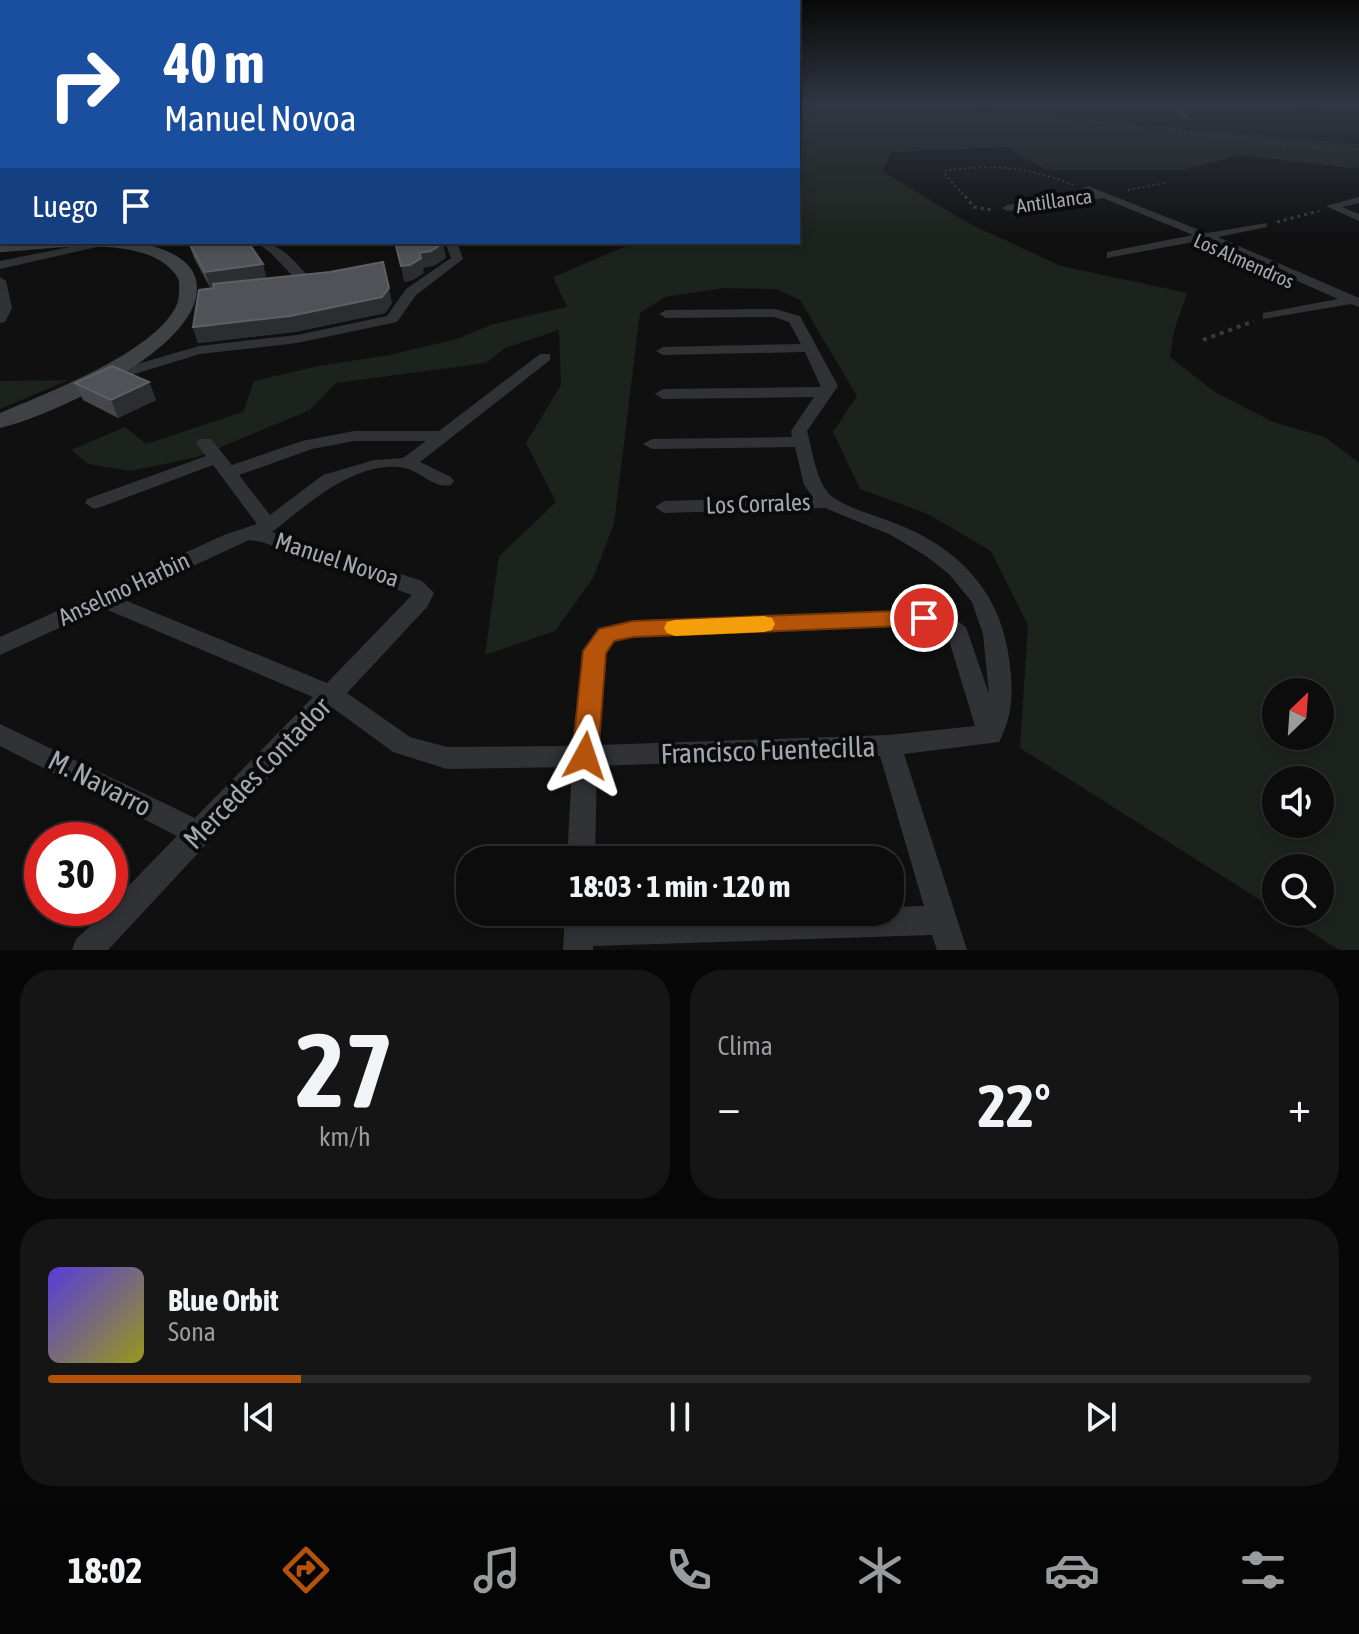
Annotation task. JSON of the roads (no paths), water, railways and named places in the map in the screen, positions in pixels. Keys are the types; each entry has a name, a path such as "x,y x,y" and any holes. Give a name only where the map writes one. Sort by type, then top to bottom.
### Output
{"street":[{"name":"Los Almendros","path":"1088,189 1132,207 1135,212 1353,303"},
{"name":"Antillanca","path":"1007,208 1102,195"},
{"path":"1359,200 1331,208 1359,218"},
{"path":"1111,255 1263,225"},
{"path":"0,247 67,244"},
{"path":"0,265 102,244"},
{"path":"98,379 168,330 196,294 182,270 166,257 119,244"},
{"path":"265,244 312,281 291,284"},
{"path":"0,421 98,379 199,350 297,339 392,319 411,292 457,259 452,244"},
{"path":"0,281 5,308 0,319"},
{"path":"1268,316 1353,303"},
{"path":"652,444 800,442 799,431 830,386 795,319 789,315 666,314"},
{"path":"663,351 810,348"},
{"path":"445,481 408,463 545,357"},
{"path":"663,394 827,392"},
{"path":"94,503 216,458 354,436 442,436"},
{"name":"Los Corrales","path":"800,442 813,485 827,502"},
{"path":"216,458 257,532"},
{"name":"Anselmo Harbin","path":"0,647 231,539 257,532 329,479 374,465 408,463"},
{"path":"827,502 898,531 933,551 956,569 982,600 994,634 1002,690 990,735"},
{"name":"Los Corrales","path":"664,507 827,502"},
{"name":"Manuel Novoa","path":"257,532 415,586 423,593"},
{"name":"Mercedes Contador","path":"87,950 332,695 419,602 423,593"},
{"name":"Francisco Fuentecilla","path":"102,599 332,695 402,745 447,758 889,745 990,735"},
{"path":"582,846 585,756 595,651 607,635 633,629 924,618 944,623 958,633 990,735"},
{"name":"M. Navarro","path":"0,734 199,833"},
{"path":"889,745 952,950"},
{"path":"579,931 944,920"}]}
